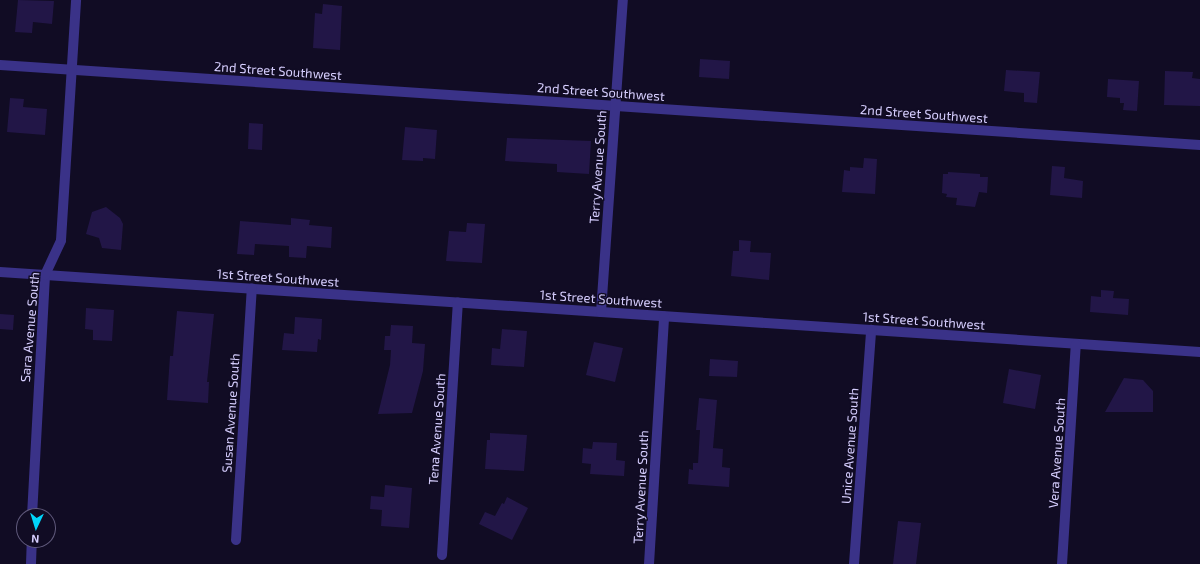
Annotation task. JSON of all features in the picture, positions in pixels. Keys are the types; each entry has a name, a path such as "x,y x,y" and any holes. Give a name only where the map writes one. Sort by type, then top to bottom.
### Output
{"street":[{"name":"Sara Avenue South","path":"32,508 45,275 61,240 76,0"},
{"name":"Terry Avenue South","path":"601,312 623,0"},
{"name":"2nd Street Southwest","path":"0,65 1200,145"},
{"name":"1st Street Southwest","path":"0,272 1200,352"},
{"name":"Susan Avenue South","path":"236,540 252,289"},
{"name":"Tena Avenue South","path":"442,555 458,303"},
{"name":"Terry Avenue South","path":"649,564 664,316"},
{"name":"Unice Avenue South","path":"854,564 871,330"},
{"name":"Vera Avenue South","path":"1062,564 1076,344"},
{"path":"31,564 32,548"}],"building":[{"path":"18,0 54,1 52,24 33,22 32,33 15,32"},
{"path":"323,4 342,6 340,50 313,48 315,13 322,14"},
{"path":"700,59 730,61 729,79 699,77"},
{"path":"1006,70 1040,72 1037,103 1024,102 1024,93 1004,91"},
{"path":"1165,71 1193,72 1192,78 1200,79 1200,106 1164,105"},
{"path":"1108,79 1139,81 1137,111 1123,110 1124,103 1120,103 1120,98 1107,97"},
{"path":"10,98 24,99 23,107 47,109 45,135 7,132"},
{"path":"249,123 263,124 262,150 248,149"},
{"path":"405,127 437,130 435,159 423,158 423,161 402,160"},
{"path":"507,138 591,141 589,174 557,172 557,164 505,161"},
{"path":"864,158 877,159 875,194 842,192 844,170 850,171 850,167 863,168"},
{"path":"1052,166 1065,167 1064,178 1083,181 1082,198 1050,195"},
{"path":"948,172 980,174 980,177 988,177 987,193 979,192 975,207 956,205 957,198 946,197 947,194 942,193 943,174 948,174"},
{"path":"106,207 120,218 123,224 121,250 102,248 99,238 86,234 92,212"},
{"path":"291,218 310,220 309,225 332,227 331,248 307,246 306,258 289,257 289,246 255,244 254,255 237,254 240,221 291,225"},
{"path":"467,223 485,224 482,263 446,261 449,231 466,232"},
{"path":"739,240 751,241 750,252 771,253 769,280 731,276 733,251 739,251"},
{"path":"1101,290 1114,291 1113,298 1129,299 1128,315 1090,312 1091,296 1101,297"},
{"path":"86,308 114,310 112,341 93,340 93,330 85,329"},
{"path":"177,311 214,314 207,382 209,382 208,403 167,400 170,356 173,356"},
{"path":"0,314 14,315 13,330 0,329"},
{"path":"295,317 322,319 321,340 318,339 317,352 282,350 284,333 294,334"},
{"path":"391,325 413,326 412,343 425,344 423,371 412,413 378,414 390,365 391,350 384,350 385,336 390,336"},
{"path":"502,329 527,331 524,367 491,365 492,348 500,349"},
{"path":"594,342 623,348 615,382 586,375"},
{"path":"710,359 738,361 737,377 709,376"},
{"path":"1009,369 1041,375 1035,409 1003,403"},
{"path":"1124,378 1143,380 1153,391 1153,412 1105,412"},
{"path":"699,398 717,400 713,448 723,449 722,467 730,468 729,487 688,484 689,469 693,470 693,463 698,463 700,430 696,430"},
{"path":"490,433 527,435 524,471 485,469 487,440 490,440"},
{"path":"593,442 617,443 616,460 625,461 624,476 590,474 591,464 582,463 583,448 592,449"},
{"path":"385,485 412,488 409,528 381,526 382,510 370,509 371,496 384,497"},
{"path":"507,497 528,508 512,540 479,524 485,512 495,516 502,503 504,504"},
{"path":"898,521 921,523 916,564 893,564"}]}
